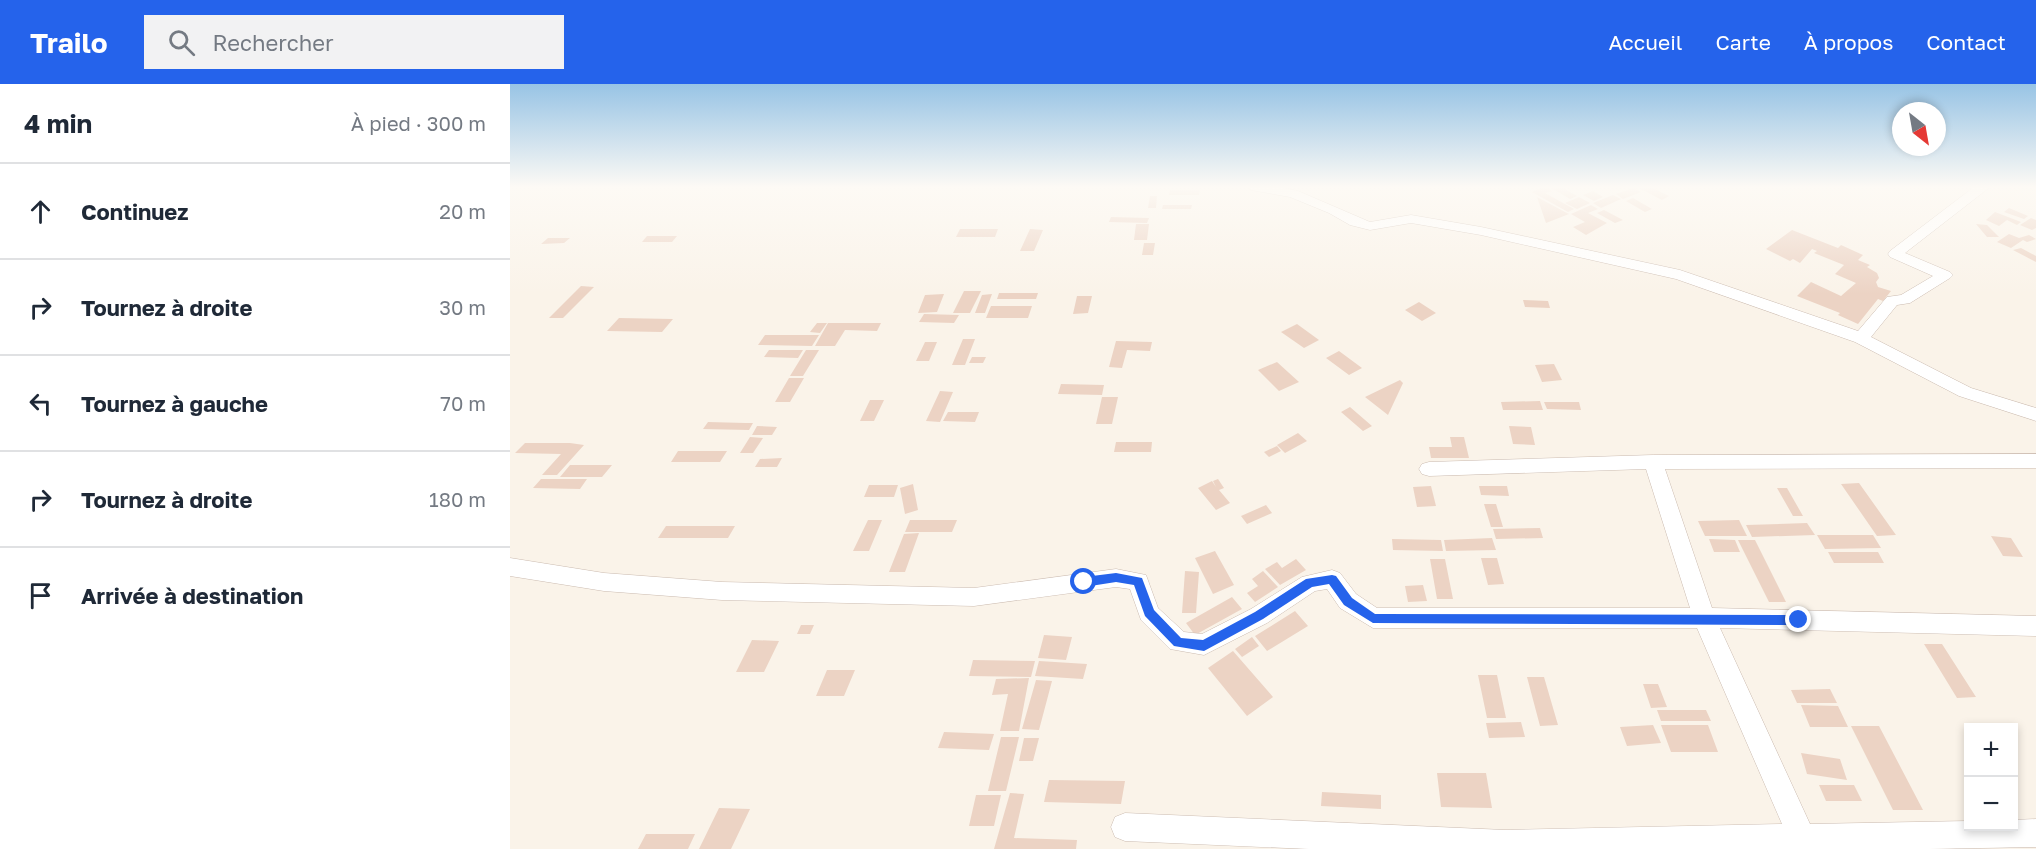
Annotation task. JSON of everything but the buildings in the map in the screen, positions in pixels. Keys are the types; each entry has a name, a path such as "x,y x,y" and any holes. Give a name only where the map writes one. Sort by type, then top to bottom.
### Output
{"street":[{"path":"1358,223 1370,226 1390,223"},
{"path":"1433,223 1680,275 1861,338 1965,392 2036,415"},
{"path":"1861,338 1893,300 1904,300 1945,275 1895,254 1933,223"},
{"path":"1994,460 2036,446"},
{"path":"1429,469 1653,462 2036,460"},
{"path":"1653,462 1704,618 1804,844"},
{"path":"510,567 604,582 722,591 974,597 1116,578 1138,581 1149,613 1178,642 1204,645 1259,616 1310,583 1332,579 1348,601 1373,618 1704,618 2036,626"},
{"path":"1125,827 1505,844 1804,844 2036,833"}],"route":[{"path":"1084,582 1116,578 1138,581 1149,613 1178,642 1204,645 1259,616 1310,583 1332,579 1348,601 1373,618 1799,620"}]}
